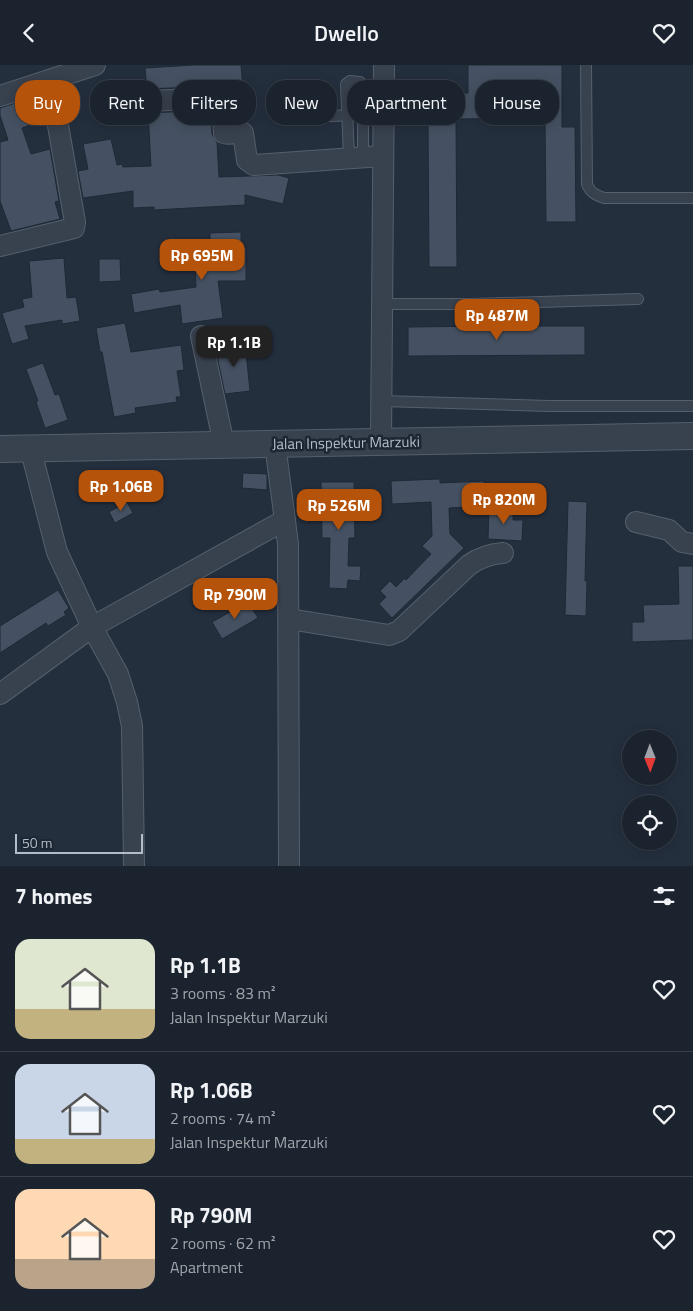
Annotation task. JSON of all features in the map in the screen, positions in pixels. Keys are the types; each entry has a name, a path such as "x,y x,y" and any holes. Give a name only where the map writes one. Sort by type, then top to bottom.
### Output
{"street":[{"path":"50,80 96,65"},
{"path":"384,65 384,80"},
{"path":"0,96 15,91"},
{"path":"162,100 219,98 222,103 223,131 228,134 243,133 247,160 252,164 365,157"},
{"path":"0,246 74,228 76,223 58,125"},
{"path":"378,125 365,157 384,304 382,442"},
{"path":"201,336 224,445"},
{"name":"Jalan Inspektur Marzuki","path":"0,449 693,436"},
{"path":"275,445 288,544 289,866"},
{"path":"30,447 56,552 92,627 118,674 127,701 132,726 134,866"},
{"path":"0,694 92,627 285,520"},
{"path":"636,522 669,530 682,542 693,544"},
{"path":"289,619 389,635 399,631 469,565 489,554 503,553"}],"lane":[{"path":"586,65 587,184 589,189 596,195 604,198 693,198"},
{"path":"347,83 346,115 365,157"},
{"path":"337,115 346,115"},
{"path":"363,125 365,157"},
{"path":"384,304 472,304 638,299"},
{"path":"382,401 549,406 691,406"}],"building":[{"path":"241,65 242,80 172,80 172,88 162,88 162,80 146,80 145,68"},
{"path":"468,65 562,65 562,127 575,127 576,222 546,222 545,125 559,125 559,80 475,80 475,119 465,119 465,93 468,93"},
{"path":"15,103 15,125 31,125 22,128 31,154 50,149 59,201 55,202 60,219 11,231 0,201 0,142 8,140 0,115 0,108"},
{"path":"162,112 172,112 172,125 212,125 212,134 217,142 219,177 278,175 289,178 283,204 245,195 245,205 154,210 154,207 133,208 133,191 83,198 78,171 88,169 83,144 111,139 117,165 122,164 123,167 151,166 149,125 162,125"},
{"path":"428,125 456,125 457,267 429,267"},
{"path":"241,232 241,247 246,247 246,281 218,281 223,318 182,324 180,305 134,313 131,294 159,289 160,292 196,287 194,244 210,244 210,233"},
{"path":"64,258 67,298 76,297 80,321 62,324 62,320 25,326 29,339 12,344 2,313 24,307 22,299 32,297 29,261"},
{"path":"99,259 120,259 121,281 99,282"},
{"path":"125,323 131,352 181,345 184,370 177,371 181,397 176,397 177,402 135,408 136,413 114,417 96,328"},
{"path":"585,326 585,355 408,356 408,327"},
{"path":"245,342 250,391 225,394 215,346"},
{"path":"43,363 55,395 59,394 68,420 45,428 36,402 38,401 26,369"},
{"path":"243,473 267,474 267,490 242,488"},
{"path":"440,479 440,483 484,481 485,506 449,508 450,534 464,548 392,618 379,604 386,597 380,591 390,581 396,587 405,578 406,580 431,554 422,546 432,536 431,502 392,504 391,481"},
{"path":"321,482 354,482 355,538 349,538 348,566 361,566 360,581 348,580 347,589 329,588 330,538 322,538"},
{"path":"568,501 587,502 586,616 565,615"},
{"path":"127,502 133,513 115,523 109,512"},
{"path":"489,506 513,507 513,520 523,520 522,541 488,539"},
{"path":"678,566 693,566 693,640 632,642 632,622 644,622 643,605 679,604"},
{"path":"58,590 69,608 64,612 66,615 48,626 46,623 0,653 0,626"},
{"path":"248,602 258,618 222,639 212,622"}]}
